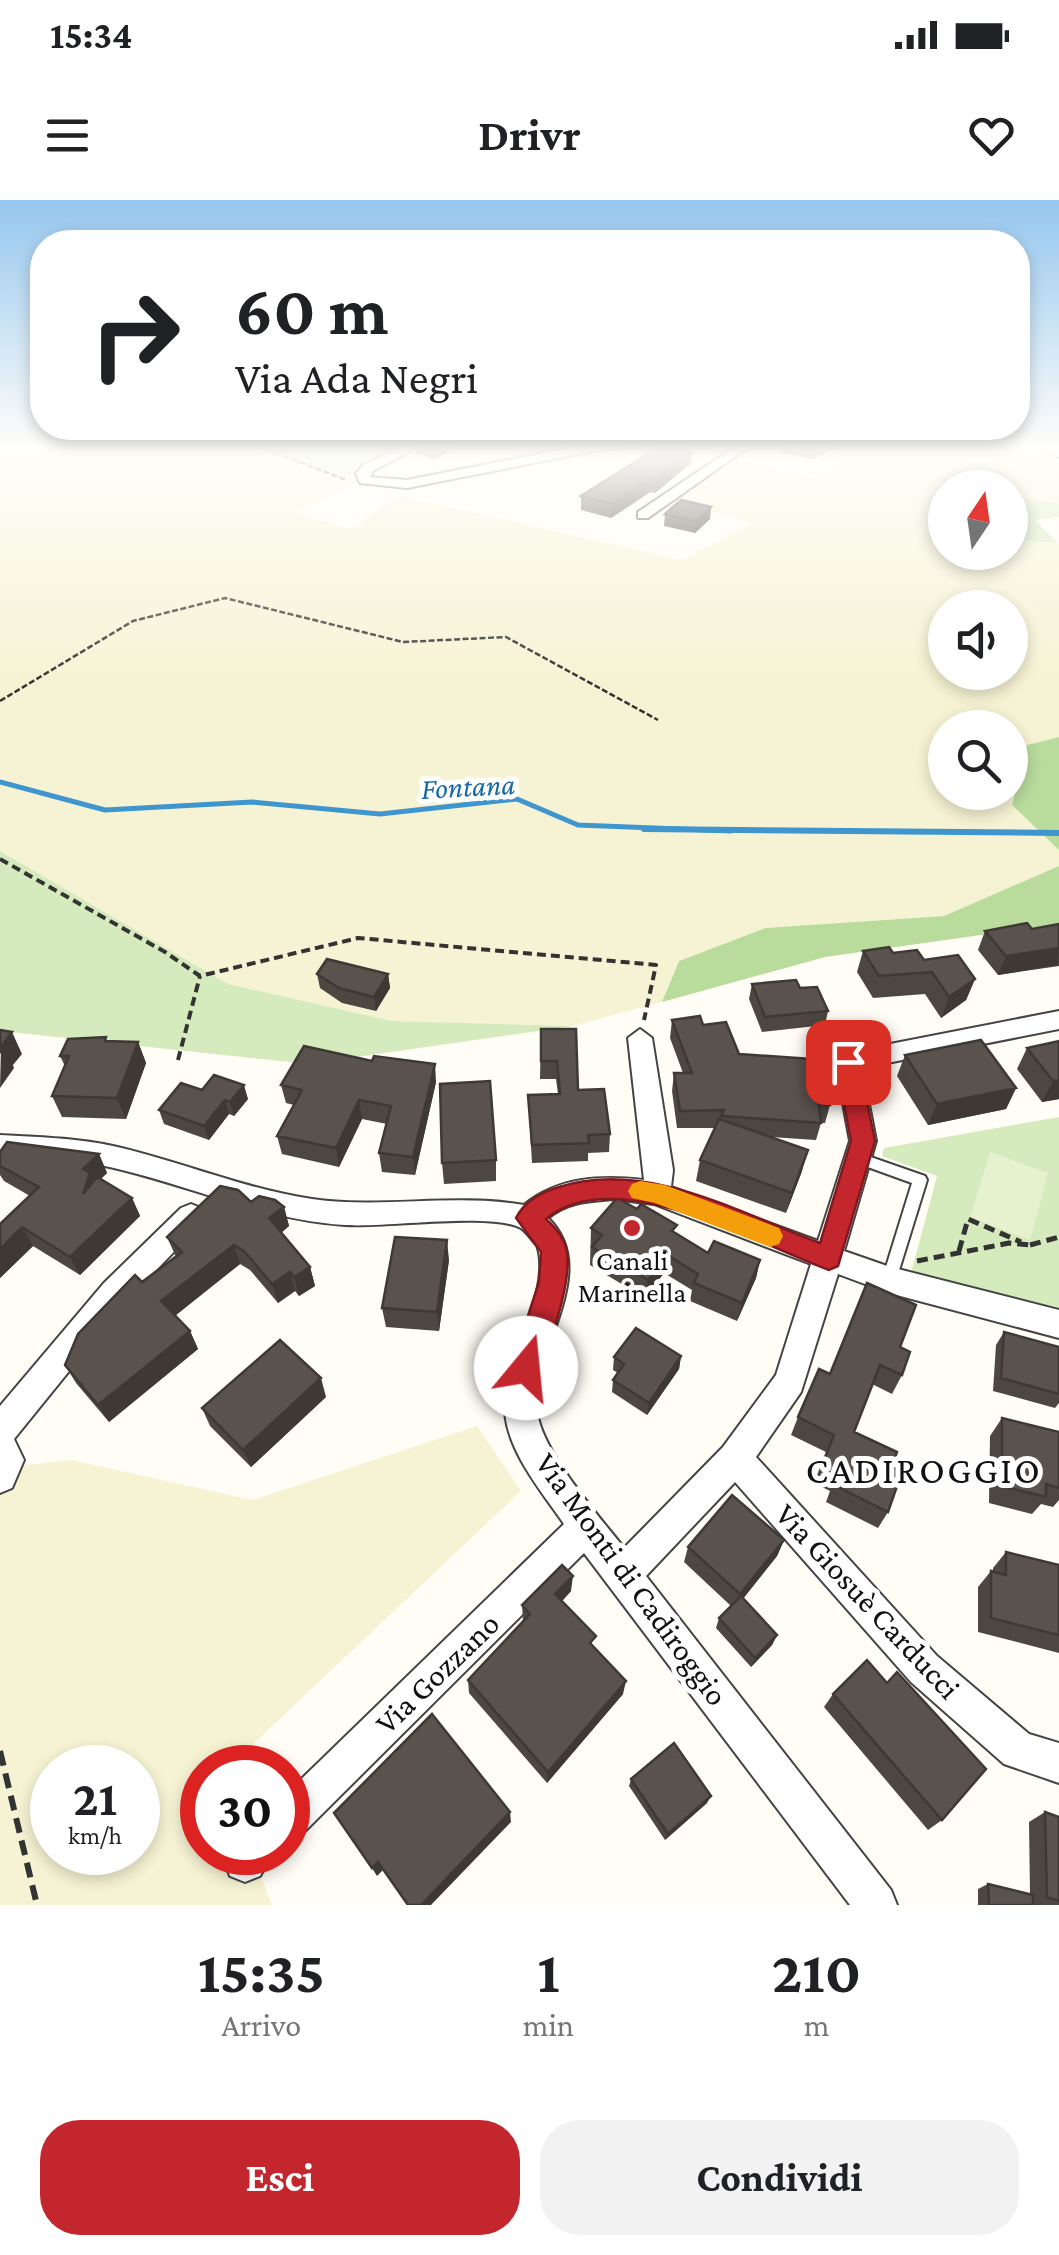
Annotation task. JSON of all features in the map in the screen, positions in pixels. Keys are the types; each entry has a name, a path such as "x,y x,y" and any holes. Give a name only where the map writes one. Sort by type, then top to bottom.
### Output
{"street":[{"path":"624,1574 735,1458 790,1382 863,1141 848,1062 1059,1020"},
{"path":"640,1038 659,1170 656,1193"},
{"path":"0,1146 63,1148 115,1156 220,1189 309,1210 348,1214 491,1211 529,1218 550,1200 579,1191 614,1188 656,1193 829,1258 1059,1324"},
{"path":"0,1431 96,1312 156,1246 220,1189"},
{"name":"Via Monti di Cadiroggio","path":"529,1218 549,1238 554,1252 553,1282 526,1368 521,1412 535,1452 586,1527 876,1905"},
{"path":"0,1447 7,1460 0,1476"},
{"name":"Via Giosuè Carducci","path":"735,1458 924,1668 1018,1750 1059,1763"},
{"name":"Via Gozzano","path":"310,1798 586,1527"}],"lane":[{"path":"859,1158 920,1180 891,1274"}],"path":[{"path":"0,701 133,621 225,598 403,642 506,637 658,720"},
{"path":"0,858 166,952 200,976 358,938 656,965 640,1038"},
{"path":"178,1060 200,976"},
{"path":"959,1251 968,1220 1030,1245"},
{"path":"891,1274 959,1251 1009,1242 1030,1245 1059,1237"},
{"path":"0,1751 38,1905"}],"shaded area":[{"path":"0,524 332,524 350,529 358,524 521,524 682,560 751,524 928,524 928,570 1028,570 1028,541 1059,544 1059,737 1028,745 1028,710 928,710 928,810 1017,810 1059,850 1059,866 944,916 765,928 679,961 662,1002 573,1026 392,1021 228,984 0,851"},
{"path":"477,1426 521,1491 252,1745 180,1745 180,1875 260,1875 272,1905 0,1905 0,1468 71,1460 253,1500"}],"green space":[{"path":"1028,524 1039,524 1058,543 1028,541"},
{"path":"1059,737 1059,850 1017,810 1028,810 1028,745"},
{"path":"0,851 228,984 392,1021 573,1026 308,1064 0,1031"},
{"path":"1059,866 1059,924 825,957 662,1002 679,961 765,928 944,916"},
{"path":"1059,1117 1059,1309 911,1273 937,1176 882,1156 884,1148"},
{"path":"990,1152 1048,1173 1030,1240 970,1217"}],"building":[{"path":"1027,923 1032,929 1059,924 1059,948 1006,956 985,931"},
{"path":"889,947 893,953 917,950 924,960 958,955 975,979 949,997 932,972 879,976 863,951"},
{"path":"327,959 388,974 374,997 339,988 317,974"},
{"path":"796,980 800,988 817,987 828,1011 765,1017 752,984"},
{"path":"700,1016 703,1025 726,1022 739,1054 811,1059 812,1071 827,1072 830,1105 819,1105 821,1123 721,1116 724,1110 680,1111 674,1073 692,1073 672,1020"},
{"path":"541,1029 576,1029 578,1090 604,1089 610,1134 588,1135 589,1143 532,1145 528,1095 560,1094 557,1061 541,1061"},
{"path":"0,1030 12,1032 0,1052"},
{"path":"106,1037 105,1041 138,1042 117,1098 52,1096 69,1056 60,1056 68,1039"},
{"path":"981,1040 1016,1088 937,1104 905,1055"},
{"path":"1059,1041 1059,1080 1053,1081 1027,1048"},
{"path":"304,1046 372,1061 374,1056 435,1064 413,1157 379,1153 391,1106 359,1100 336,1148 277,1136 302,1090 281,1085"},
{"path":"214,1075 244,1085 230,1102 225,1100 204,1126 159,1110 181,1083 202,1090"},
{"path":"490,1081 496,1160 442,1163 440,1084"},
{"path":"719,1119 808,1150 792,1193 700,1160"},
{"path":"7,1142 99,1154 83,1169 90,1173 83,1194 97,1177 132,1198 70,1257 22,1227 0,1249 0,1224 39,1187 0,1166 0,1152"},
{"path":"220,1186 238,1190 251,1202 259,1196 284,1207 269,1218 310,1267 294,1277 290,1272 272,1284 234,1245 161,1301 190,1331 98,1405 65,1365 78,1334 135,1275 142,1282 182,1252 167,1237"},
{"path":"617,1198 637,1209 641,1204 677,1225 672,1231 708,1253 714,1241 760,1260 742,1303 694,1283 698,1274 667,1255 648,1280 592,1247 602,1235 591,1228"},
{"path":"395,1237 447,1240 437,1312 382,1308"},
{"path":"867,1283 916,1305 900,1347 910,1352 902,1375 880,1365 854,1432 897,1452 892,1467 902,1472 888,1512 834,1485 838,1474 822,1465 834,1435 798,1417 819,1369 830,1374"},
{"path":"636,1328 681,1356 649,1403 613,1380 624,1364 614,1357"},
{"path":"1004,1332 1059,1347 1059,1394 1001,1378"},
{"path":"280,1340 321,1378 243,1450 202,1408"},
{"path":"1002,1418 1059,1432 1059,1488 1046,1484 1046,1497 1002,1486"},
{"path":"732,1495 784,1540 740,1594 688,1547"},
{"path":"1006,1552 1059,1565 1059,1635 991,1618 991,1571 1006,1575"},
{"path":"562,1565 573,1576 555,1594 596,1636 590,1643 626,1681 548,1772 468,1680 530,1614 522,1605"},
{"path":"741,1596 777,1635 755,1658 719,1618"},
{"path":"867,1660 887,1683 897,1672 986,1769 942,1820 833,1694"},
{"path":"432,1714 510,1812 421,1905 408,1905 378,1862 372,1868 334,1813"},
{"path":"674,1743 711,1796 668,1834 631,1779"},
{"path":"1045,1812 1059,1817 1059,1901 1047,1897"},
{"path":"988,1884 1033,1895 1033,1905 989,1905"}],"waterway":[{"name":"Fontana","path":"0,782 105,810 252,802 380,814 517,799 578,825 692,829"},
{"name":"Fontana","path":"644,829 692,829"},
{"name":"Fontana","path":"692,829 1059,833"},
{"name":"Fontana","path":"692,829 731,831"}],"slow traffic":[{"path":"640,1191 656,1193 770,1236"}],"place":[{"name":"Canali Marinella","path":"632,1228"}],"district":[{"name":"CADIROGGIO","path":"924,1470"}],"route":[{"path":"526,1368 553,1282 554,1252 549,1238 529,1218 550,1200 579,1191 614,1188 656,1193 829,1258 863,1141 848,1062"}]}
